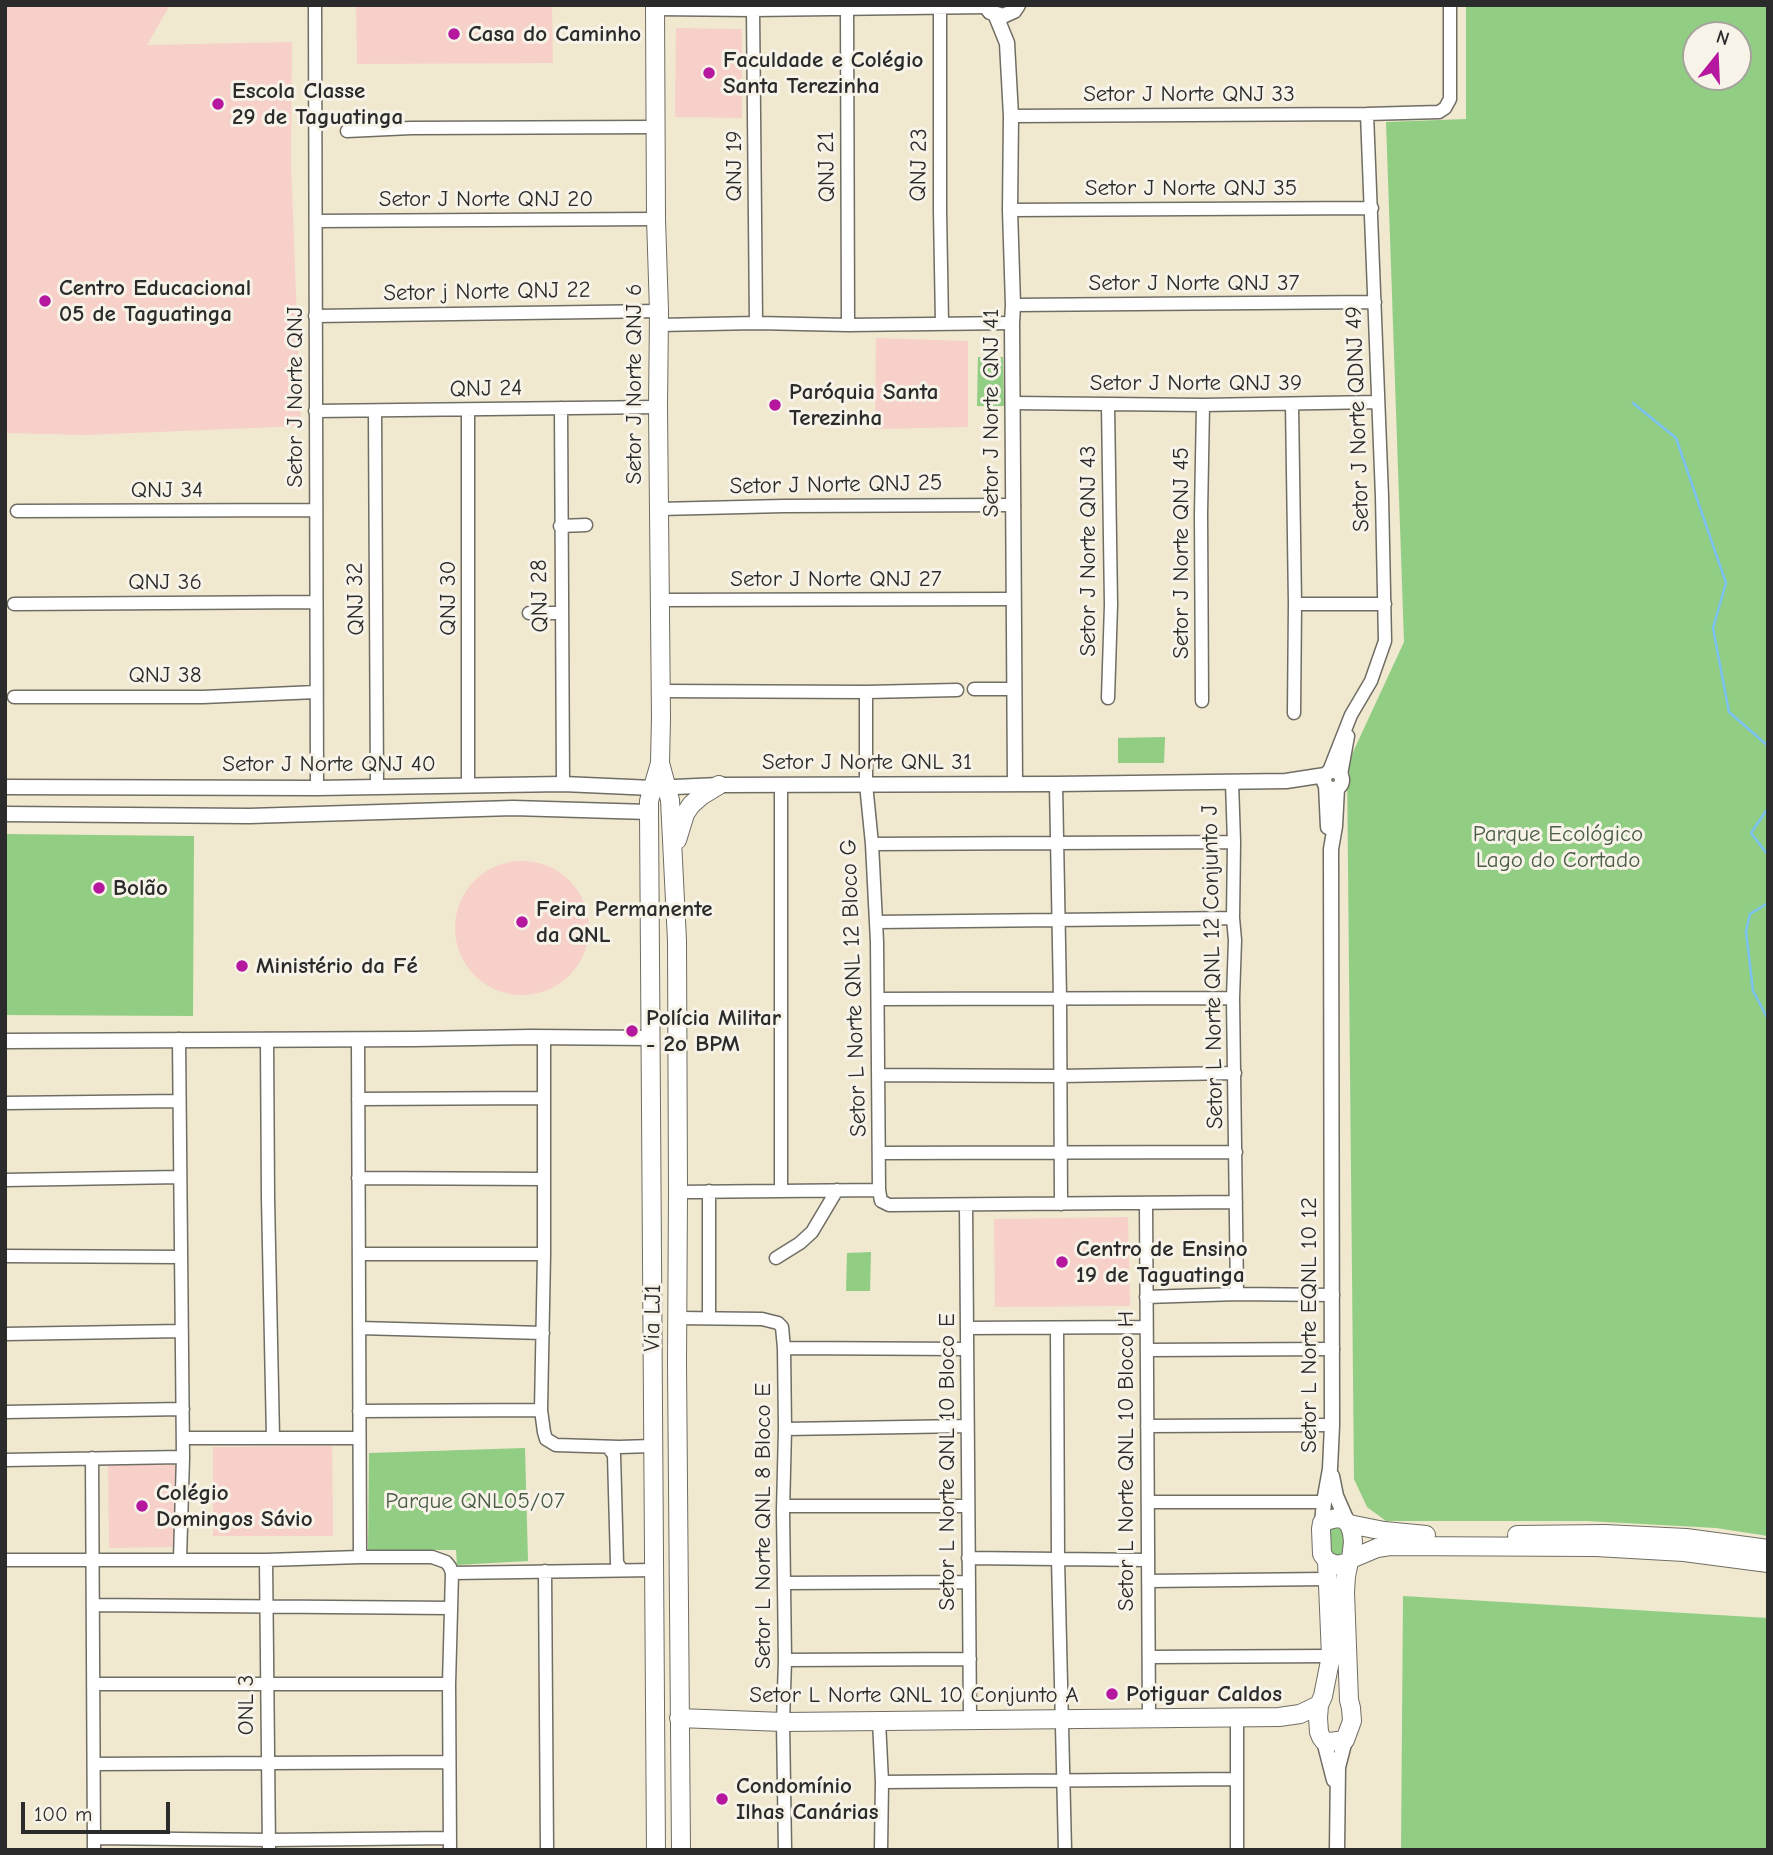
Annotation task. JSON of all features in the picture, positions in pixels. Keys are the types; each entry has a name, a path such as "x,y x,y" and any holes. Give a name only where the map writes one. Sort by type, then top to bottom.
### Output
{"main road":[{"name":"Setor J Norte QNJ 6","path":"656,7 661,787"},
{"path":"674,853 685,814 701,796 719,785"},
{"name":"Via LJ1","path":"656,1849 649,801 661,787"},
{"name":"Via LJ1","path":"661,787 674,853 677,941 681,1850"},
{"path":"650,940 651,935 658,933 666,934 677,941"},
{"path":"651,1147 654,1152 668,1156 678,1149"},
{"path":"653,1360 656,1366 663,1367 677,1363"},
{"path":"653,1390 658,1385 664,1386 671,1389 677,1398"},
{"path":"1321,1736 1321,1701 1331,1656 1327,1570 1321,1545 1322,1523 1337,1518 1348,1523 1408,1534 1605,1534 1686,1538 1768,1549"},
{"path":"1279,1717 1336,1742 1345,1740 1352,1721 1345,1592 1353,1542 1348,1523"},
{"path":"1327,1570 1377,1548 1390,1546 1596,1547 1684,1552 1768,1563"},
{"path":"1279,1717 1300,1714 1336,1694 1349,1700"},
{"name":"Setor L Norte QNL 10 Conjunto A","path":"679,1718 783,1722 1279,1717"}],"street":[{"name":"Setor J Norte QNJ","path":"315,5 317,788"},
{"name":"Setor J Norte QNJ 33","path":"1011,116 1439,112 1450,99 1450,5"},
{"path":"656,7 753,10 964,6 989,9 1003,16 1016,8"},
{"name":"QNJ 23","path":"940,8 942,323"},
{"path":"1007,43 1016,8"},
{"name":"QNJ 21","path":"848,9 848,325"},
{"path":"989,9 1007,43"},
{"name":"QNJ 19","path":"753,10 756,323"},
{"name":"Setor J Norte QNJ 41","path":"1007,43 1011,116 1015,784"},
{"name":"Setor J Norte QDNJ 49","path":"1330,780 1351,715 1371,681 1385,641 1367,114"},
{"path":"347,131 411,128 657,127"},
{"name":"Setor J Norte QNJ 35","path":"1010,210 1371,208"},
{"name":"Setor J Norte QNJ 20","path":"316,221 656,219"},
{"name":"Setor J Norte QNJ 37","path":"1013,305 1375,302"},
{"name":"Setor j Norte QNJ 22","path":"315,316 659,318"},
{"path":"659,318 848,325 1012,323"},
{"name":"Setor J Norte QNJ 39","path":"1013,403 1203,405 1378,402"},
{"path":"1292,404 1294,713"},
{"name":"Setor J Norte QNJ 43","path":"1108,405 1111,605 1108,698"},
{"name":"Setor J Norte QNJ 45","path":"1202,701 1203,405"},
{"name":"QNJ 24","path":"315,411 658,407"},
{"name":"QNJ 28","path":"561,408 560,526 569,784"},
{"name":"QNJ 30","path":"468,410 468,786"},
{"name":"QNJ 32","path":"376,412 377,786"},
{"name":"Setor J Norte QNJ 25","path":"659,509 809,505 1014,505"},
{"name":"QNJ 34","path":"17,511 316,510"},
{"path":"560,526 586,525"},
{"name":"Setor J Norte QNJ 27","path":"660,600 1013,600"},
{"name":"QNJ 36","path":"14,604 316,602"},
{"path":"1295,604 1385,604"},
{"path":"529,613 562,613"},
{"path":"974,689 1015,689"},
{"path":"661,691 957,690"},
{"name":"QNJ 38","path":"14,697 203,696 316,692"},
{"name":"Setor L Norte QNL 12 Bloco G","path":"866,692 866,785 872,844 878,999 879,1194"},
{"name":"Setor J Norte QNL 31","path":"661,787 1330,780"},
{"name":"Setor L Norte EQNL 10 12","path":"1330,780 1333,1182 1331,1469"},
{"name":"Setor L Norte QNL 12 Conjunto J","path":"1232,782 1237,1294"},
{"path":"569,784 582,794 581,804 577,809"},
{"name":"Setor J Norte QNJ 40","path":"5,787 333,788 569,784 661,787"},
{"path":"1056,784 1061,1204"},
{"path":"780,785 781,1190"},
{"path":"22,814 26,799 23,786"},
{"path":"358,813 353,800 361,787"},
{"path":"333,788 340,796 336,813"},
{"path":"5,814 248,816 513,808 649,812"},
{"path":"872,844 1234,842"},
{"path":"876,922 1233,918"},
{"path":"878,999 1233,998"},
{"path":"544,1037 541,1410 544,1432 546,1439 556,1445 613,1450 653,1446"},
{"path":"5,1041 651,1038"},
{"path":"179,1039 183,1409 180,1559"},
{"path":"267,1039 273,1437"},
{"path":"358,1040 360,1557"},
{"path":"878,1075 1235,1073"},
{"path":"358,1099 544,1098"},
{"path":"5,1103 179,1101"},
{"name":"Setor L Norte QNL 12 Conjunto J","path":"880,1153 1236,1152"},
{"path":"5,1180 180,1177"},
{"path":"358,1178 544,1179"},
{"path":"776,1258 812,1232 837,1190"},
{"path":"678,1192 837,1190 879,1194 881,1201 889,1205 1236,1202"},
{"path":"678,1318 709,1318 709,1191"},
{"name":"Setor L Norte QNL 10 Bloco H","path":"1146,1203 1149,1717"},
{"name":"Setor L Norte QNL 10 Bloco E","path":"966,1205 970,1720"},
{"path":"359,1254 544,1254"},
{"path":"5,1256 181,1257"},
{"path":"1146,1297 1333,1295"},
{"name":"Setor L Norte QNL 8 Bloco E","path":"709,1318 762,1319 778,1323 782,1327 785,1429 785,1850"},
{"path":"967,1328 1146,1327"},
{"path":"359,1328 543,1334"},
{"path":"1056,1328 1065,1850"},
{"path":"5,1334 181,1331"},
{"path":"784,1348 967,1349"},
{"path":"1147,1350 1333,1349"},
{"path":"5,1412 183,1409"},
{"path":"359,1411 541,1410"},
{"path":"1147,1426 1332,1425"},
{"path":"785,1429 967,1426"},
{"path":"183,1438 359,1438"},
{"path":"613,1450 617,1568"},
{"path":"5,1460 183,1457"},
{"path":"5,1560 92,1560 180,1559 266,1560 432,1557 446,1562 452,1573 448,1762 450,1844 94,1844 92,1560 92,1458"},
{"path":"1322,1523 1331,1469"},
{"path":"1331,1469 1336,1496 1348,1523"},
{"path":"1148,1502 1324,1502"},
{"path":"783,1506 968,1506"},
{"path":"968,1558 1147,1560"},
{"name":"ONL 3","path":"266,1560 270,1845"},
{"path":"452,1573 617,1568 654,1570"},
{"path":"1148,1581 1327,1570"},
{"path":"545,1571 547,1850"},
{"path":"784,1583 968,1581"},
{"path":"93,1605 450,1608"},
{"path":"1149,1657 1331,1656"},
{"path":"785,1660 970,1659"},
{"path":"93,1684 449,1684"},
{"path":"1237,1717 1237,1850"},
{"path":"879,1721 881,1850"},
{"path":"1321,1736 1337,1788"},
{"path":"1337,1850 1338,1768 1345,1740"},
{"path":"94,1764 448,1762"},
{"path":"882,1782 1237,1779"}],"shaded area":[{"path":"5,5 170,5 147,45 292,42 291,163 301,426 85,435 5,433"},
{"name":"Casa do Caminho","path":"356,5 552,5 553,63 357,64"},
{"name":"Faculdade e Colégio Santa Terezinha","path":"676,28 742,29 742,118 675,117"},
{"path":"876,338 968,341 968,427 875,429"},
{"name":"Feira Permanente da QNL","path":"522,861 548,866 570,880 584,902 589,928 584,954 570,976 548,990 522,995 496,990 474,976 460,954 455,928 460,902 474,880 496,866"},
{"name":"Centro de Ensino 19 de Taguatinga","path":"1128,1217 1130,1306 995,1307 994,1219"},
{"path":"332,1446 333,1536 213,1536 213,1447"},
{"name":"Colégio Domingos Sávio","path":"108,1464 176,1465 175,1547 109,1548"}],"green space":[{"name":"Parque Ecológico Lago do Cortado","path":"1466,5 1768,5 1768,1536 1716,1528 1587,1521 1386,1521 1367,1507 1354,1479 1347,765 1404,642 1386,122 1466,119"},
{"path":"978,357 1003,357 1004,406 977,406"},
{"path":"1165,737 1164,763 1118,763 1118,738"},
{"name":"Bolão","path":"5,834 194,836 193,1016 5,1015"},
{"path":"871,1252 870,1291 846,1291 847,1253"},
{"name":"Parque QNL05/07","path":"525,1448 528,1561 457,1565 456,1550 368,1550 369,1453"},
{"path":"1330,1523 1345,1524 1345,1558 1329,1557"},
{"path":"1403,1596 1768,1618 1768,1850 1401,1850"}],"waterway":[{"path":"1633,403 1676,438 1726,583 1713,628 1729,712 1768,746"},
{"path":"1768,808 1751,833 1768,855"},
{"path":"1768,903 1750,914 1746,931 1753,991 1768,1019"}],"place":[{"name":"Casa do Caminho","path":"454,34"},
{"name":"Faculdade e Colégio Santa Terezinha","path":"709,73"},
{"name":"Escola Classe 29 de Taguatinga","path":"218,104"},
{"name":"Centro Educacional 05 de Taguatinga","path":"45,301"},
{"name":"Paróquia Santa Terezinha","path":"775,405"},
{"name":"Bolão","path":"99,888"},
{"name":"Feira Permanente da QNL","path":"522,922"},
{"name":"Ministério da Fé","path":"242,966"},
{"name":"Polícia Militar - 2o BPM","path":"632,1031"},
{"name":"Centro de Ensino 19 de Taguatinga","path":"1062,1262"},
{"name":"Colégio Domingos Sávio","path":"142,1506"},
{"name":"Potiguar Caldos","path":"1112,1694"},
{"name":"Condomínio Ilhas Canárias","path":"722,1799"}]}
